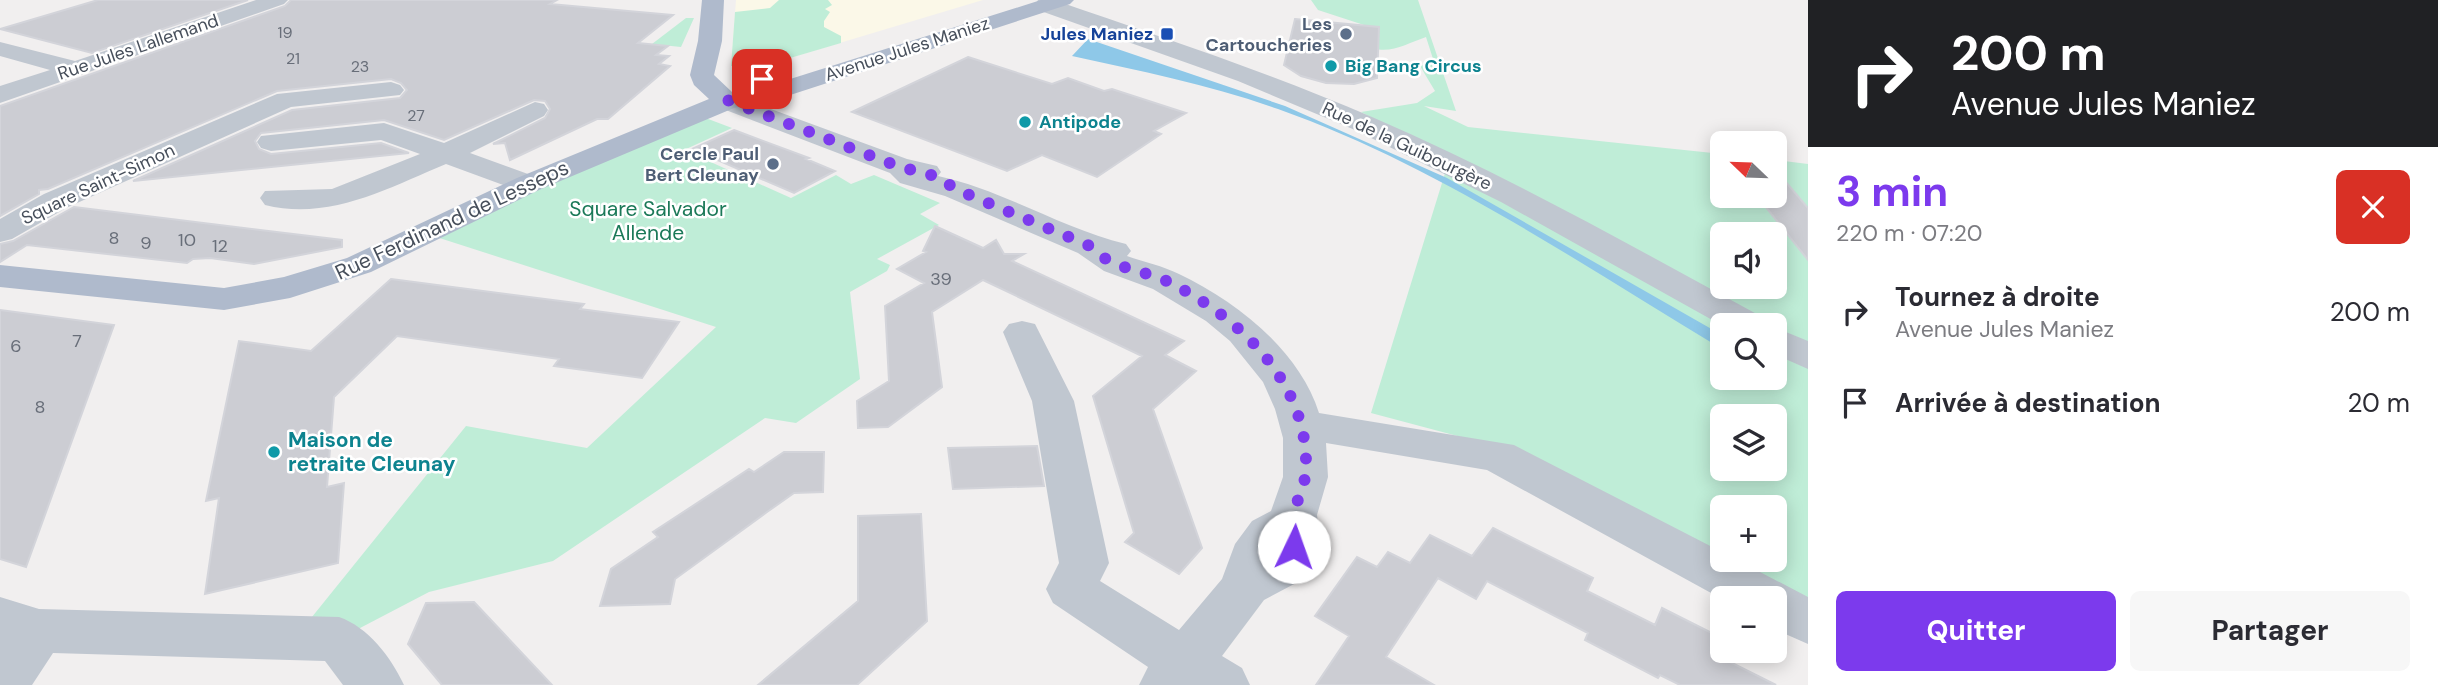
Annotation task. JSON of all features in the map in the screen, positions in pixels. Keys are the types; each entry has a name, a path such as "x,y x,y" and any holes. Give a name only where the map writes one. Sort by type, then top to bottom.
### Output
{"main road":[{"path":"713,0 710,41 702,75 703,80 727,100"},
{"name":"Avenue Jules Maniez","path":"727,100 772,93 1043,2"},
{"name":"Rue Ferdinand de Lesseps","path":"0,276 187,298 224,299 314,281 359,265 528,184 727,100"}],"street":[{"name":"Rue Jules Lallemand","path":"0,95 72,68 277,0"},
{"name":"Rue de la Guibourgère","path":"1043,2 1299,96 1364,124 1514,197 1727,313"},
{"path":"0,49 72,68"},
{"name":"Square Saint-Simon","path":"0,232 55,201 286,100 391,90"},
{"path":"727,100 900,167 911,177 955,189 1090,246 1102,257 1151,274 1218,312 1256,345 1284,382 1302,425 1306,471 1293,521 1296,533 1294,547 1277,571 1263,581 1246,586 1191,678 1071,589 1084,563 1066,468 1053,401 1022,332"},
{"path":"276,198 336,198 445,153 534,110"},
{"path":"271,142 384,131 528,184"},
{"path":"1787,345 1808,356"},
{"path":"1302,425 1497,456 1741,586"},
{"path":"1787,611 1808,622"},
{"path":"0,685 19,625 339,639 376,685"}],"shaded area":[{"path":"736,0 983,0 763,66 731,66"}],"green space":[{"path":"779,0 828,0 832,5 825,9 830,12 824,21 824,27 841,36 841,43 763,66 731,66 735,12 770,8"},
{"path":"1311,0 1418,0 1456,111 1424,106 1468,127 1710,153 1710,208 1787,208 1787,161 1808,164 1808,602 1787,591 1787,586 1777,586 1750,572 1787,572 1787,495 1710,495 1710,551 1525,454 1371,413 1450,157 1361,112 1417,103 1435,91 1420,66 1434,62 1426,37 1386,50 1378,49 1363,42 1367,26 1318,10"},
{"path":"686,18 694,18 681,47 652,44"},
{"name":"Square Salvador Allende","path":"695,114 732,128 684,150 791,198 836,175 851,184 874,175 940,203 920,214 939,225 877,259 890,265 887,271 850,292 860,379 796,423 765,418 553,561 429,592 339,639 295,638 466,426 587,448 716,327 427,234"}],"water":[{"path":"1088,39 1285,106 1447,178 1710,328 1710,342 1506,218 1394,158 1337,132 1253,100 1176,79 1072,56"}],"building":[{"path":"98,0 248,0 92,53 0,29"},
{"path":"291,0 557,0 550,4 673,15 638,43 668,46 656,55 669,56 659,64 670,66 608,119 597,119 510,160 505,143 493,144 545,118 550,109 545,101 534,100 444,140 384,120 261,133 255,141 259,149 271,154 381,143 409,153 133,181 292,110 400,98 407,90 401,83 391,79 277,91 48,189 39,190 39,194 0,216 0,106 285,6"},
{"path":"1295,19 1379,27 1377,78 1354,84 1326,83 1301,76 1284,65"},
{"name":"Antipode","path":"968,57 1052,84 1068,78 1104,91 1112,89 1186,113 1154,131 1161,134 1097,177 1042,155 1007,171 852,112"},
{"name":"Cercle Paul Bert Cleunay","path":"734,130 809,158 806,159 835,171 794,193 692,149"},
{"path":"1787,183 1808,208 1808,260 1787,234 1787,222 1778,222 1767,208 1787,208"},
{"path":"74,207 342,240 342,247 254,264 210,258 193,259 187,263 27,245 0,262 0,244 13,241"},
{"path":"935,226 983,248 996,240 1004,254 1024,254 1012,261 1184,341 1165,355 1196,371 1153,409 1202,548 1179,574 1125,542 1134,533 1093,396 1142,356 983,280 932,312 942,387 888,427 858,428 857,401 889,381 885,306 924,283 897,269 926,252 923,251"},
{"name":"Maison de retraite Cleunay","path":"391,279 584,304 580,309 679,322 642,378 554,366 559,359 397,336 334,397 327,487 344,483 338,563 205,594 219,498 206,501 239,341 311,351"},
{"path":"0,310 114,325 26,567 0,559"},
{"path":"1037,446 1044,486 953,489 948,448"},
{"path":"784,452 824,452 823,492 794,493 675,579 670,604 600,606 611,569 658,537 653,532 749,469 754,472"},
{"path":"921,514 927,621 857,685 758,685 858,601 858,516"},
{"path":"1493,528 1593,578 1587,591 1655,625 1662,608 1710,632 1710,663 1732,663 1776,685 1680,685 1660,675 1658,678 1585,640 1588,633 1487,581 1476,599 1438,578 1386,657 1434,685 1316,685 1349,636 1315,616 1357,557 1377,567 1388,552 1410,563 1430,535 1472,556"},
{"path":"474,602 552,685 442,685 408,644 426,603"}],"place":[{"name":"Jules Maniez","path":"1167,34"},
{"name":"Les Cartoucheries","path":"1346,34"},
{"name":"Big Bang Circus","path":"1331,66"},
{"name":"Antipode","path":"1025,122"},
{"name":"Cercle Paul Bert Cleunay","path":"773,164"},
{"name":"Maison de retraite Cleunay","path":"274,452"}],"route":[{"path":"762,79 731,93 727,100 900,167 939,177 955,189 1090,246 1102,257 1172,284 1218,312 1236,327 1256,345 1284,382 1302,425 1306,471 1302,496 1293,521 1296,533 1294,547"}]}
